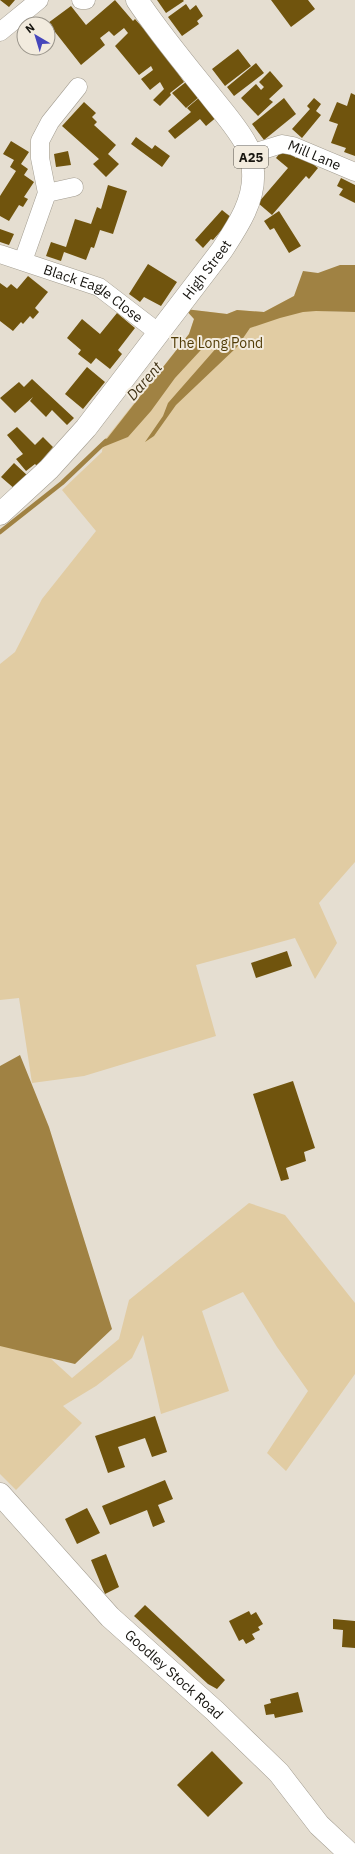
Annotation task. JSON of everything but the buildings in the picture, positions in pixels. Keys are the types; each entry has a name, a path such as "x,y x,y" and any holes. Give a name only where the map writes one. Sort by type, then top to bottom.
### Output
{"main road":[{"name":"High Street","path":"0,514 49,469 86,428 222,250 239,224 249,202 254,173 250,154 241,137 162,36 136,0"},
{"name":"Goodley Stock Road","path":"0,1494 110,1617 215,1711 280,1774 320,1825 350,1854"}],"street":[{"path":"0,32 39,0"},
{"path":"81,0 86,0"},
{"path":"23,261 47,193 40,158 40,141 50,122 78,87"},
{"name":"Mill Lane","path":"250,154 282,144 294,146 355,172"},
{"path":"47,193 74,187"},
{"name":"Black Eagle Close","path":"0,254 99,287 159,333"}],"green space":[{"name":"The Long Pond","path":"294,296 322,311 355,312 355,862 319,903 337,943 315,979 295,938 196,965 216,1036 84,1076 32,1083 19,998 0,1000 0,664 15,652 42,599 96,531 62,490 102,452 103,442 189,334 194,319 185,309 227,314 237,310 264,312"},
{"path":"249,1203 285,1215 355,1303 355,1374 286,1471 267,1453 308,1391 277,1347 243,1292 202,1311 229,1391 161,1414 143,1335 132,1358 96,1386 63,1406 82,1423 16,1490 0,1474 0,1330 16,1327 72,1378 119,1339 129,1300"}],"shaded area":[{"path":"340,265 355,265 355,312 303,312 250,328 237,347 176,405 154,436 145,442 163,416 168,403 218,346 221,338 212,338 175,378 151,411 128,437 103,447 102,445 189,334 194,319 185,309 227,314 237,310 264,312 294,296 303,271 318,273"},
{"path":"20,1055 49,1127 112,1329 75,1364 0,1346 0,1066"}],"waterway":[{"name":"Darent","path":"0,532 62,483 106,441"}]}
